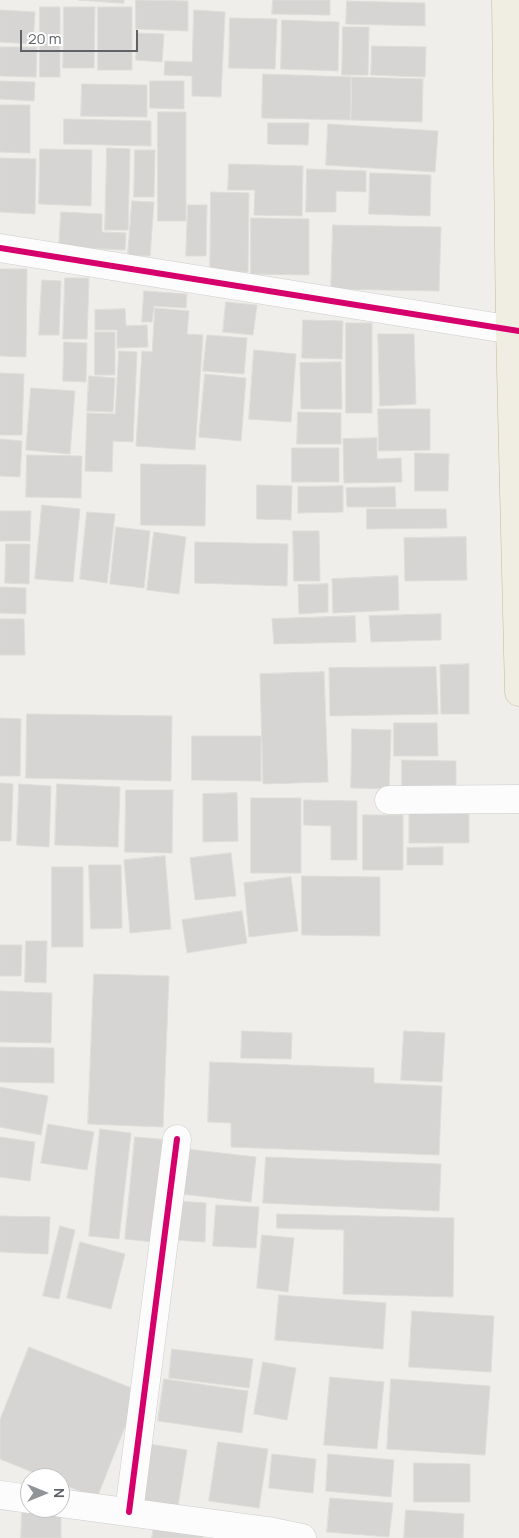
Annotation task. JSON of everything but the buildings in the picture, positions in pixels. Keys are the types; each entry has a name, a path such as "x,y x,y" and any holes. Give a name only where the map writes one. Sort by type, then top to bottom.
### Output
{"highway":[{"path":"506,0 513,98 519,692"}],"street":[{"path":"0,248 515,330"},
{"path":"389,800 519,799"},
{"path":"129,1512 177,1138"},
{"path":"0,1495 20,1498"},
{"path":"70,1504 268,1531 302,1538"}],"cycle path":[{"path":"0,248 519,331"},
{"path":"129,1512 177,1139"}]}
